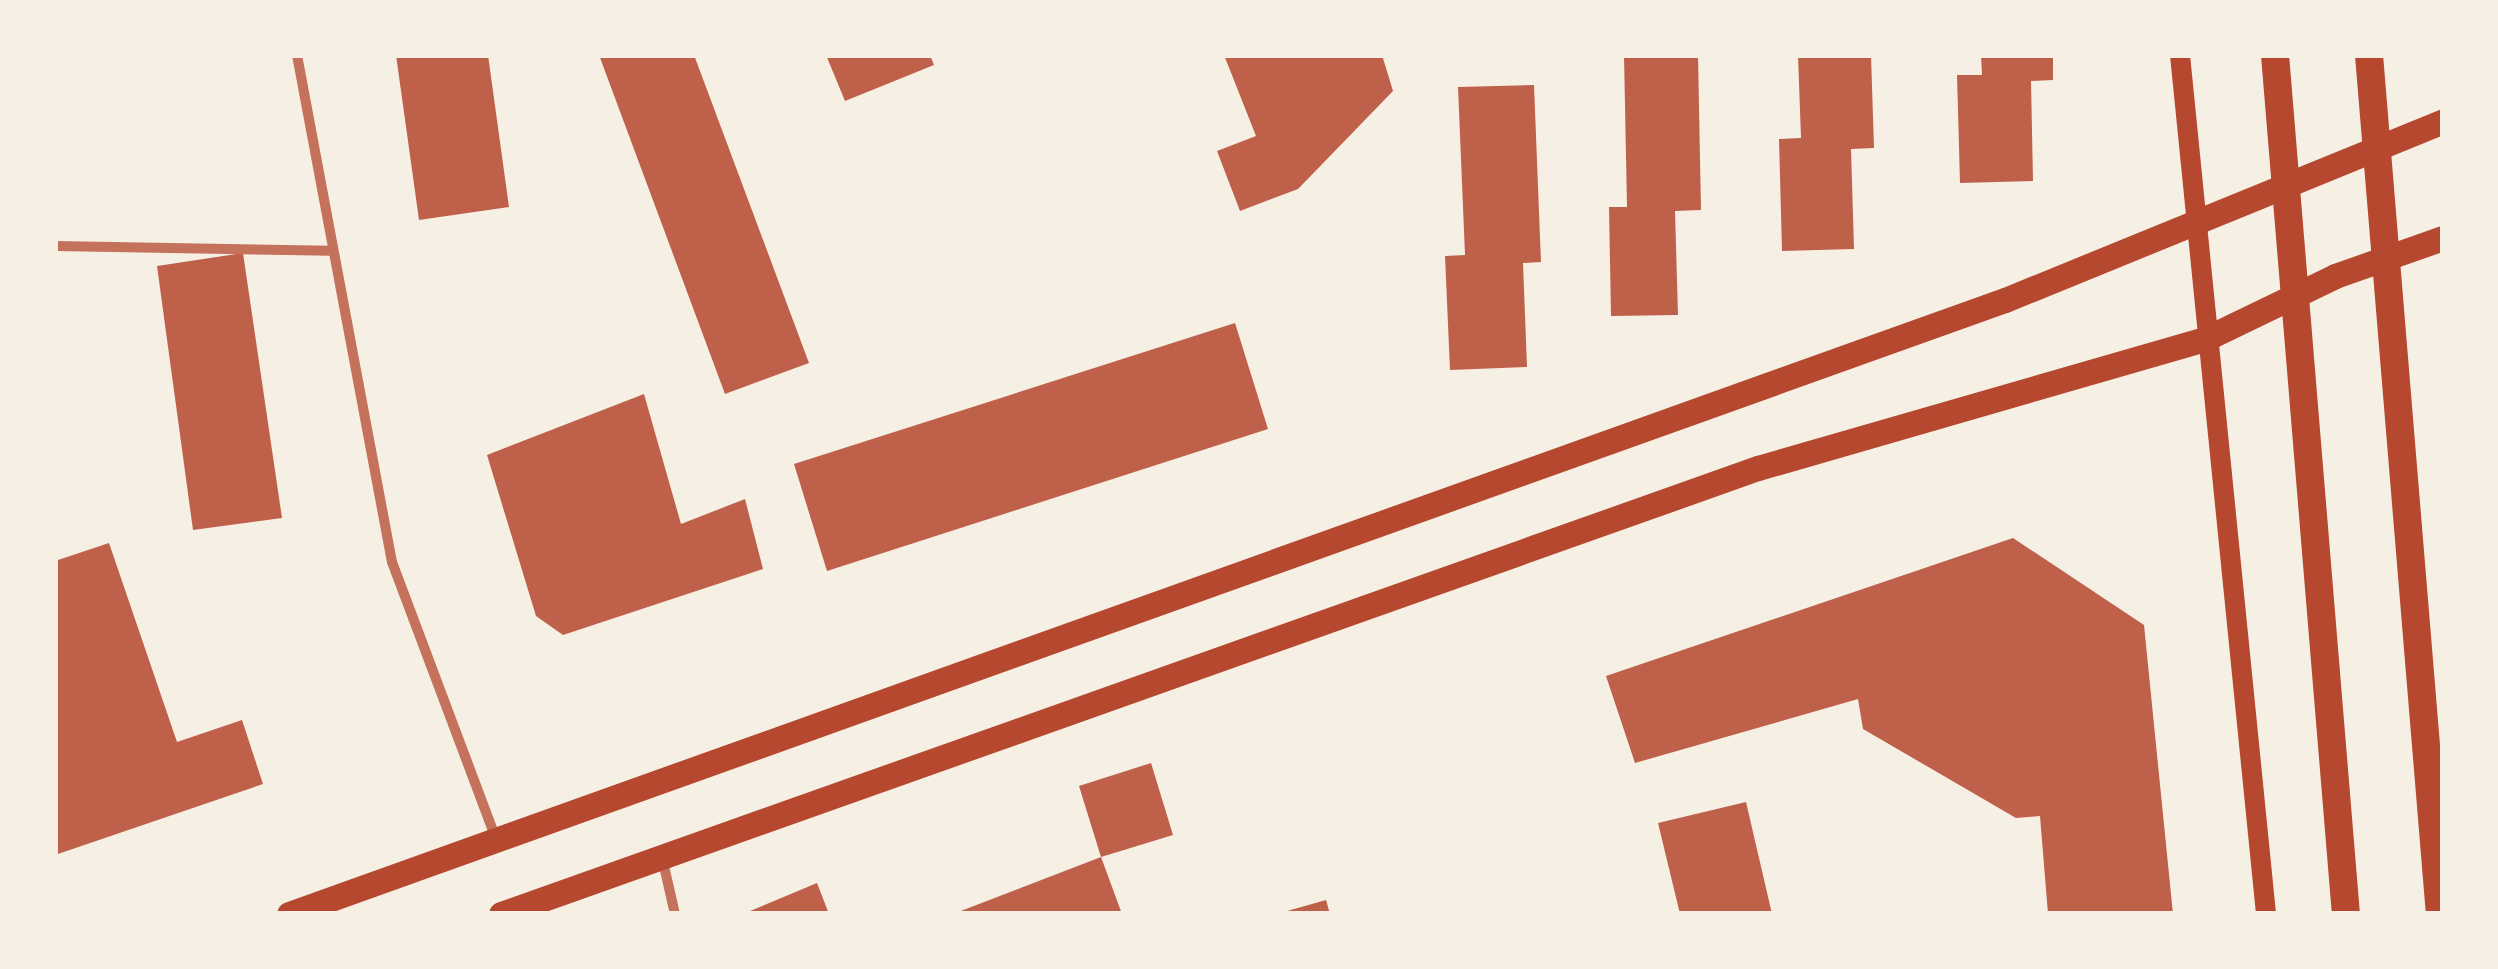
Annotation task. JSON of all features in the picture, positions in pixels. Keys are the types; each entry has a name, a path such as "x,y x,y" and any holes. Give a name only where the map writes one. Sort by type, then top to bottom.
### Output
{"highway":[{"path":"2274,55 2346,914"},
{"path":"2369,55 2440,914"}],"main road":[{"path":"2180,55 2194,228 2266,914"},
{"path":"289,914 2194,228 2443,121"},
{"path":"501,914 1758,468 2207,338 2336,276 2443,238"}],"street":[{"path":"297,55 392,562 496,838"},
{"path":"55,246 331,251"},
{"path":"662,856 675,914"}],"building":[{"path":"396,55 488,55 509,207 419,220"},
{"path":"599,55 694,55 809,363 725,394"},
{"path":"826,55 930,55 934,65 845,101"},
{"path":"1224,55 1382,55 1393,91 1298,189 1240,211 1217,151 1256,136"},
{"path":"1624,55 1698,55 1701,210 1675,211 1678,315 1611,316 1609,207 1627,207"},
{"path":"1798,55 1871,55 1874,148 1851,149 1854,249 1782,251 1779,139 1801,138"},
{"path":"1981,55 2053,55 2053,80 2031,81 2033,181 1960,183 1957,75 1982,75"},
{"path":"1534,85 1541,262 1523,263 1527,367 1450,370 1445,256 1465,255 1458,87"},
{"path":"243,253 282,518 193,530 157,266"},
{"path":"1235,323 1268,429 827,571 794,464"},
{"path":"644,394 681,524 745,499 763,569 563,635 536,616 487,455"},
{"path":"2013,538 2144,625 2173,914 2048,914 2040,816 2016,818 1863,729 1858,699 1635,763 1606,676"},
{"path":"109,543 177,742 242,720 263,784 55,855 55,561"},
{"path":"1151,763 1173,835 1101,857 1079,786"},
{"path":"1746,802 1772,914 1680,914 1658,823"},
{"path":"1101,857 1122,914 953,914"},
{"path":"817,883 829,914 751,914 750,911"},
{"path":"1326,900 1330,914 1280,914 1280,913"}]}
